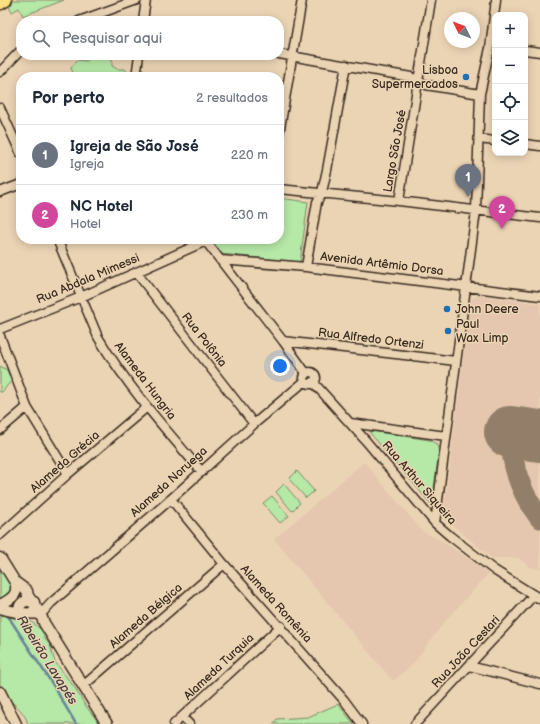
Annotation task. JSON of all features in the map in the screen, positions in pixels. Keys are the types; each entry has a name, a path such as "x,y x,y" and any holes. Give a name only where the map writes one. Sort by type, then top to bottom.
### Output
{"main road":[{"path":"0,3 5,0"}],"street":[{"path":"93,16 137,0"},
{"path":"144,16 146,0"},
{"path":"284,101 302,0"},
{"name":"Largo São José","path":"399,201 431,0"},
{"path":"495,12 496,0"},
{"path":"528,50 540,52"},
{"path":"435,523 476,211 480,94 492,52"},
{"path":"0,72 16,55"},
{"path":"284,55 411,77 426,85 480,94"},
{"path":"137,72 138,60"},
{"path":"306,267 317,202 322,192 346,65"},
{"path":"0,108 16,143"},
{"path":"479,139 492,141"},
{"path":"528,144 540,146"},
{"path":"0,192 16,186"},
{"path":"284,189 322,192 540,218"},
{"name":"Alameda Hungria","path":"59,244 104,348 147,407 202,472"},
{"name":"Rua Abdala Mimessi","path":"0,329 81,297 196,244"},
{"name":"Rua Arthur Siqueira","path":"208,244 283,341 308,379 350,423 435,523 494,570 537,597"},
{"name":"Avenida Artêmio Dorsa","path":"220,260 306,267 540,296"},
{"name":"Rua Polônia","path":"136,272 254,424"},
{"path":"0,336 27,407 68,474"},
{"name":"Rua Alfredo Ortenzi","path":"283,341 456,361"},
{"name":"Alameda Noruega","path":"37,613 44,611 51,603 202,472 254,424 308,379"},
{"path":"0,430 27,407"},
{"name":"Alameda Grécia","path":"0,535 68,474 147,407"},
{"path":"350,423 446,436"},
{"name":"Alameda Romênia","path":"171,499 224,564 281,626 344,700 362,724"},
{"path":"0,558 15,582 17,589 15,594 2,607 18,613 37,613"},
{"name":"Alameda Bélgica","path":"83,686 224,564"},
{"path":"15,582 27,591 28,596 34,602 37,613 107,724"},
{"name":"Rua João Cestari","path":"416,724 469,666 537,597"},
{"path":"18,613 19,605 27,601 51,603"},
{"name":"Alameda Turquia","path":"174,724 281,626"},
{"path":"469,666 540,684"},
{"path":"2,697 16,724"},
{"path":"182,717 189,724"}],"shaded area":[{"path":"478,295 540,304 540,569 530,567 519,558 492,558 443,517 471,299"},
{"path":"364,462 422,531 443,542 489,573 447,619 411,666 393,681 274,539"}],"green space":[{"path":"11,0 64,0 23,16 19,8 12,12 7,3"},
{"path":"77,60 112,60 112,66 117,69 125,69 127,72 73,72 71,68"},
{"path":"284,199 308,202 300,262 221,254 214,244 284,244"},
{"path":"0,366 7,370 11,381 2,392 0,392"},
{"path":"370,431 430,440 436,444 439,450 432,504 370,433"},
{"path":"297,471 314,491 306,498 289,479"},
{"path":"284,484 300,503 292,511 276,492"},
{"path":"272,496 289,516 280,523 263,503"},
{"path":"0,569 18,589 0,602"},
{"path":"0,615 13,618 20,616 28,619 44,632 44,638 50,645 55,662 75,688 98,724 28,724 23,713 3,694 0,689"},
{"path":"338,704 354,724 273,724 277,719 308,717"}],"waterway":[{"name":"Ribeirão Lavapés","path":"6,613 53,685 76,724"}],"taxiway":[{"path":"510,432 513,456 518,477 527,498 540,518"}],"runway":[{"path":"510,432 540,436"}],"place":[{"name":"Lisboa Supermercados","path":"466,77"},
{"name":"Igreja de São José","path":"468,197"},
{"name":"NC Hotel","path":"502,229"},
{"name":"John Deere","path":"447,309"},
{"name":"Paul Wax Limp","path":"448,331"}]}
